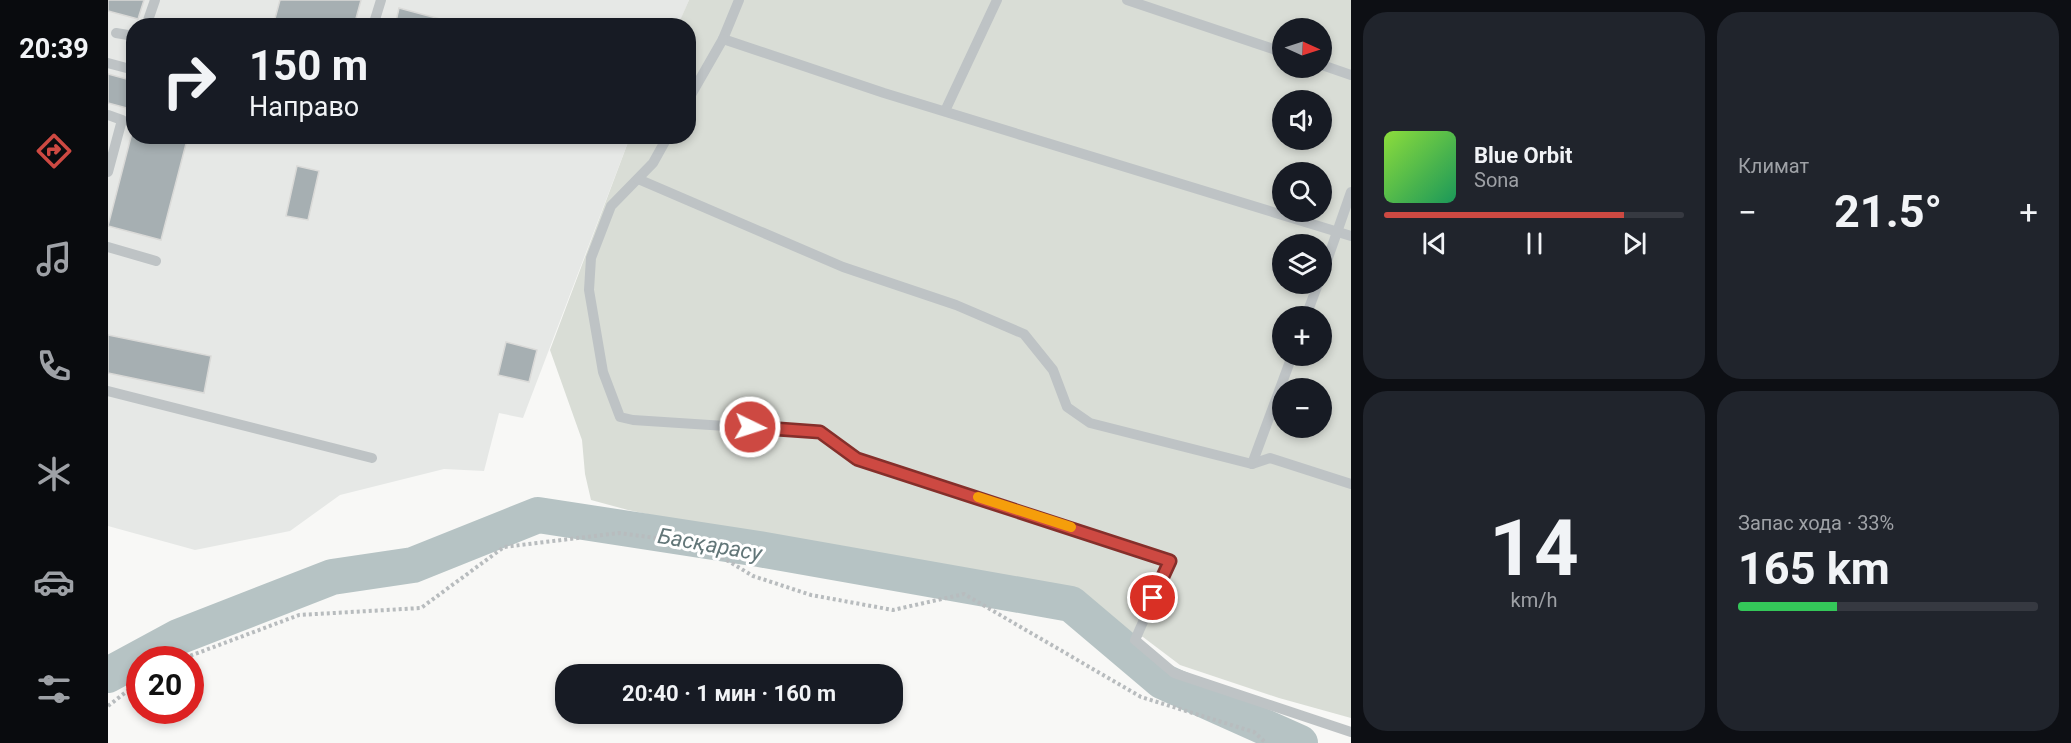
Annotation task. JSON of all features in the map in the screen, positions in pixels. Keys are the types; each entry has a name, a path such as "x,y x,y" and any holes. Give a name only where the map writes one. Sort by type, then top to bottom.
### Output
{"lane":[{"path":"149,18 155,0"},
{"path":"375,18 381,0"},
{"path":"696,86 723,39 739,0"},
{"path":"945,111 997,0"},
{"path":"1127,0 1272,49"},
{"path":"116,33 126,35"},
{"path":"723,39 945,111 1351,236"},
{"path":"108,63 126,68"},
{"path":"1332,68 1351,75"},
{"path":"108,115 122,120 108,172"},
{"path":"664,144 653,163 611,206 591,258 589,290 603,372 620,417 633,420 820,432 857,459 1170,561 1135,640 1174,673 1351,732"},
{"path":"638,179 843,267 956,305 1024,334 1053,370 1067,407 1090,423 1201,449 1252,464 1270,459 1351,484"},
{"path":"1332,248 1351,192"},
{"path":"108,248 156,261"},
{"path":"1252,464 1288,366"},
{"path":"108,391 372,458"}],"path":[{"path":"204,651 299,615 422,608 504,547 619,533 700,544 753,576 811,595 892,610 964,594 1141,697 1254,732 1266,743"},
{"path":"108,706 126,692"}],"shaded area":[{"path":"108,0 689,0 681,18 126,18 126,144 627,144 523,418 499,413 484,471 444,469 340,495 290,531 195,550 108,526"},
{"path":"689,0 1351,0 1351,718 1279,698 1180,665 1143,637 1070,623 1002,587 909,571 814,542 723,530 591,500 585,474 582,440 550,350 627,144 696,144 696,18 681,18"}],"building":[{"path":"108,0 144,0 138,18 108,11"},
{"path":"280,0 361,0 356,18 275,18"},
{"path":"399,8 436,18 397,18"},
{"path":"108,74 126,79 126,108 108,103"},
{"path":"129,144 186,144 161,240 108,226"},
{"path":"297,166 319,171 308,220 286,216"},
{"path":"108,335 211,356 204,393 108,373"},
{"path":"506,342 537,350 529,382 498,375"}],"waterway":[{"name":"Басқарасу","path":"108,675 178,637 332,577 413,565 538,515 759,549 1071,604 1162,681 1300,743"}],"slow traffic":[{"path":"978,497 1071,527"}],"route":[{"path":"750,427 820,432 857,459 1170,561 1153,598"}]}
